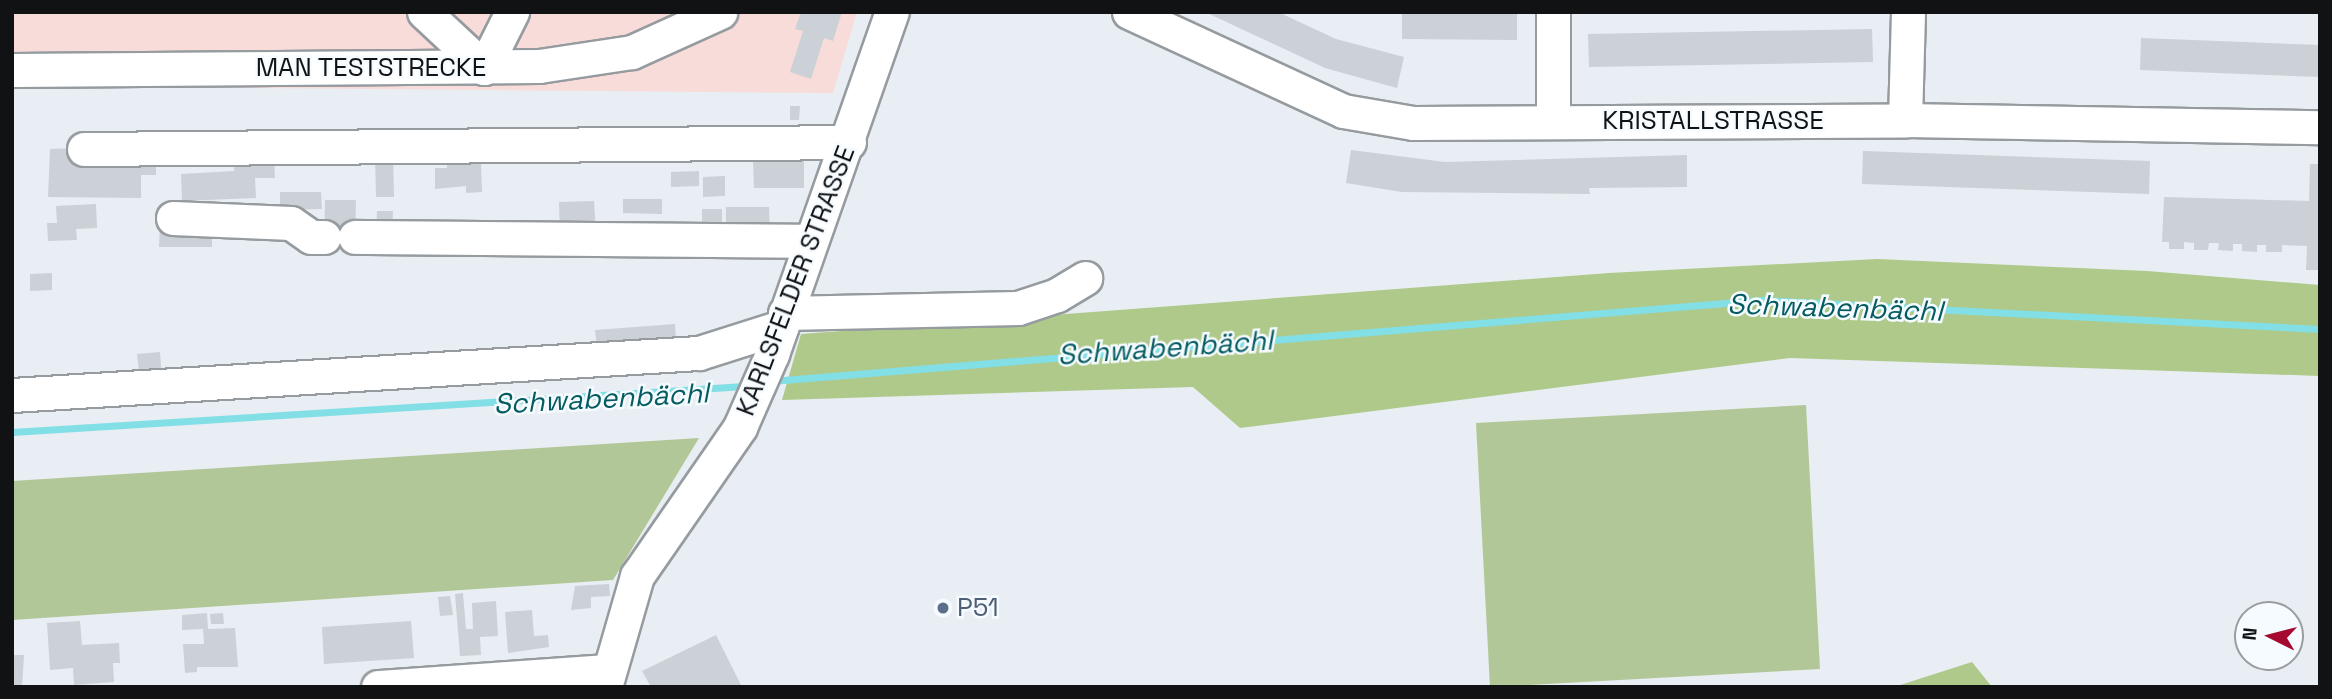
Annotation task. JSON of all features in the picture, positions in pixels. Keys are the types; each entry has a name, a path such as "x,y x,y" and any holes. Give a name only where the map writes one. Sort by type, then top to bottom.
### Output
{"street":[{"path":"424,12 459,27 484,68"},
{"path":"484,68 512,12"},
{"name":"MAN TESTSTRECKE","path":"12,69 484,68 591,61 632,52 720,12"},
{"name":"KARLSFELDER STRASSE","path":"606,679 637,576 740,427 779,331 810,240 849,142 892,12"},
{"name":"KRISTALLSTRASSE","path":"1129,12 1343,111 1413,123 1905,120 2320,127"},
{"path":"1553,12 1553,122"},
{"path":"1905,120 1908,12"},
{"path":"84,149 849,142"},
{"path":"173,218 291,223 312,237 810,240"},
{"path":"12,395 699,353 779,331 1018,308 1057,295 1084,278"},
{"path":"378,687 606,679"}],"shaded area":[{"path":"12,12 857,12 833,93 12,86"}],"green space":[{"path":"1877,259 2147,271 2320,285 2320,376 1790,358 1240,428 1193,387 782,400 801,334 1609,273"},
{"path":"1806,405 1820,669 1490,687 1476,423"},
{"path":"699,438 613,580 12,620 12,481"},
{"path":"1972,662 1992,687 1894,687"}],"building":[{"path":"801,12 842,12 833,41 824,38 811,79 790,72 803,31 795,29"},
{"path":"1205,12 1278,12 1336,39 1404,57 1397,88 1325,68"},
{"path":"1402,12 1517,12 1517,40 1402,39"},
{"path":"1872,29 1873,62 1589,67 1588,34"},
{"path":"2141,38 2320,45 2320,77 2140,70"},
{"path":"790,106 800,106 799,120 790,120"},
{"path":"78,148 156,157 156,175 141,175 141,198 48,197 50,149"},
{"path":"1351,150 1445,162 1687,155 1687,187 1589,188 1590,194 1402,192 1346,183"},
{"path":"1863,151 2150,161 2149,194 1862,184"},
{"path":"375,154 393,154 394,197 376,197"},
{"path":"274,158 275,178 255,178 256,198 182,201 181,174 234,171 234,160"},
{"path":"753,160 804,160 804,188 754,188"},
{"path":"447,163 481,164 482,192 466,193 466,186 435,189 435,168 447,168"},
{"path":"2310,164 2320,164 2320,270 2306,270 2307,246 2282,245 2282,252 2266,252 2266,245 2257,245 2257,252 2242,251 2242,244 2233,244 2233,251 2218,250 2219,243 2209,243 2208,250 2194,250 2194,243 2184,242 2184,249 2169,249 2169,242 2162,242 2164,197 2309,201"},
{"path":"699,171 699,186 671,187 671,172"},
{"path":"725,176 725,196 703,197 703,177"},
{"path":"280,192 321,192 322,209 280,210"},
{"path":"623,199 662,199 662,214 623,213"},
{"path":"325,200 356,200 355,244 324,244"},
{"path":"594,201 596,234 560,235 559,202"},
{"path":"96,204 97,228 76,229 77,240 48,241 47,223 57,223 56,206"},
{"path":"726,207 769,207 770,236 726,237"},
{"path":"702,209 722,209 722,235 702,235"},
{"path":"377,211 393,211 392,232 376,232"},
{"path":"160,223 212,223 212,247 159,247"},
{"path":"52,273 52,290 30,291 30,274"},
{"path":"675,324 676,342 597,347 595,330"},
{"path":"160,352 162,379 140,381 137,354"},
{"path":"609,584 610,596 591,597 591,608 571,610 575,586"},
{"path":"463,593 466,629 473,629 472,603 496,601 498,636 480,637 481,655 460,656 455,594"},
{"path":"450,596 453,615 440,616 438,597"},
{"path":"532,610 534,636 548,635 549,647 508,653 505,612"},
{"path":"207,613 208,629 235,628 238,667 197,667 197,672 185,673 183,644 204,644 203,629 182,630 182,615"},
{"path":"223,613 224,624 211,624 210,614"},
{"path":"80,621 82,645 119,643 120,663 113,663 114,682 74,685 73,668 50,670 47,623"},
{"path":"411,621 414,658 324,664 322,627"},
{"path":"716,635 742,687 651,687 642,671"},
{"path":"12,655 24,655 22,687 12,687"}],"waterway":[{"name":"Schwabenbächl","path":"771,381 1762,300 2320,329"},
{"name":"Schwabenbächl","path":"12,432 745,386"}],"place":[{"name":"P51","path":"943,608"}]}
